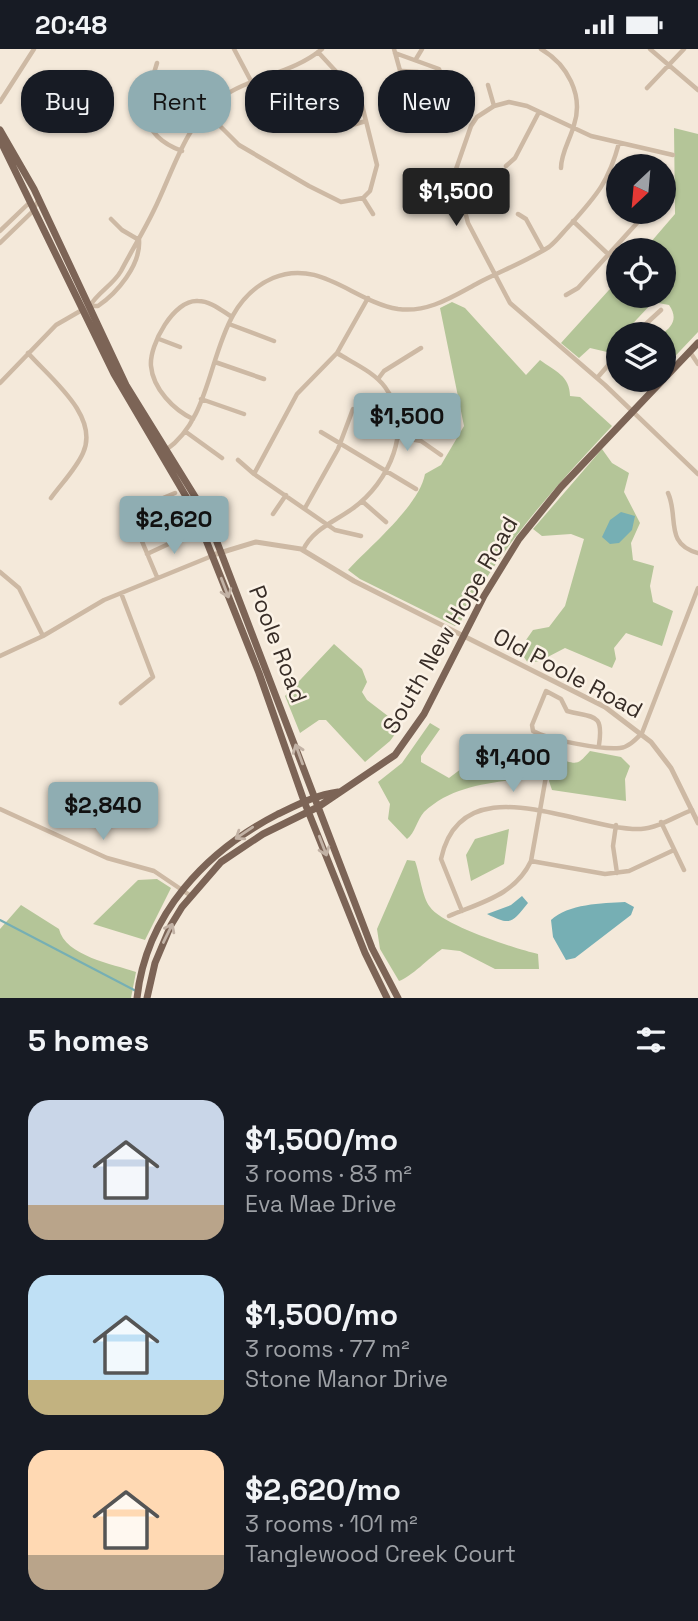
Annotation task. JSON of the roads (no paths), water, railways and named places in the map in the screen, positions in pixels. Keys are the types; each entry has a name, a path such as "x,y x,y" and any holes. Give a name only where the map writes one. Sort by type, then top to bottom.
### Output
{"main road":[{"name":"Poole Road","path":"0,130 87,308 114,374 207,516 372,948 398,998"},
{"name":"Poole Road","path":"0,140 36,202"},
{"name":"South New Hope Road","path":"147,998 163,942 191,896 221,862 242,847 309,813 395,755 424,714 463,636 519,539 561,487 698,343"},
{"name":"Poole Road","path":"166,450 213,555 304,801 365,953 387,998"},
{"name":"South New Hope Road","path":"137,998 150,946 172,902 216,854 245,832 304,801 315,796 340,792"},
{"path":"365,953 372,948"}],"street":[{"path":"0,102 34,49"},
{"path":"234,49 245,70"},
{"path":"416,59 422,49"},
{"path":"541,49 553,56 569,75 576,104 574,129 561,158 561,168"},
{"path":"650,49 698,90"},
{"path":"647,88 684,49"},
{"path":"227,133 239,145 341,202 363,198 370,191 377,165 366,121 355,92 320,51 285,70"},
{"path":"394,51 440,70"},
{"path":"394,51 402,70"},
{"path":"158,63 147,99 148,122 158,139 182,151"},
{"path":"488,85 494,106"},
{"path":"409,99 427,109 422,123 414,121 409,99"},
{"path":"668,154 574,129 518,103 494,106 477,117 471,126 456,173 468,223 510,303 597,377 698,474"},
{"path":"506,166 515,158 539,111"},
{"path":"0,383 56,325 87,308 114,282 139,240 192,133"},
{"path":"166,450 186,432 194,419 232,317 253,291 286,274 320,276 400,309 426,308 543,250 573,221 607,181 619,143"},
{"path":"363,198 373,214"},
{"path":"0,231 28,204 36,202"},
{"path":"0,243 32,212 36,202"},
{"path":"518,214 526,219 543,250"},
{"path":"111,219 122,230 139,240"},
{"path":"573,221 606,252"},
{"path":"624,238 636,224"},
{"path":"566,295 578,288 606,258"},
{"path":"254,474 297,394 337,353 368,298"},
{"path":"194,419 171,405 154,376 152,355 174,311 190,301 207,302 232,317"},
{"path":"648,322 661,310"},
{"path":"229,324 274,341"},
{"path":"159,339 180,347"},
{"path":"378,379 384,371 421,348"},
{"path":"690,352 698,364"},
{"path":"29,353 73,404 86,425 83,453 51,498"},
{"path":"303,550 312,535 362,501 385,469 399,437 395,405 378,379 337,353"},
{"path":"215,362 264,379"},
{"path":"597,377 606,367"},
{"path":"395,405 450,398"},
{"path":"201,399 244,414"},
{"path":"305,508 340,444 353,409"},
{"path":"186,432 222,458"},
{"path":"321,432 416,489"},
{"path":"399,437 421,441 442,455"},
{"path":"238,460 338,532 362,535"},
{"path":"157,578 135,527 136,512 175,493"},
{"path":"668,493 675,536 685,548 698,553"},
{"path":"273,514 286,495"},
{"path":"362,501 386,522"},
{"path":"147,554 191,534"},
{"name":"Old Poole Road","path":"0,656 43,636 121,593 213,555 256,543 284,544 303,550 354,581 590,699 642,733 671,768 698,823"},
{"path":"0,572 19,588 43,636"},
{"path":"599,745 599,721 592,716 567,711 561,699 547,691 532,725 533,731 599,745 625,747 642,733 698,588"},
{"path":"121,593 153,677 121,703"},
{"path":"449,916 510,890 524,876 531,861 553,737"},
{"path":"462,911 442,859 454,829 467,817 503,806 639,829 662,823 692,810"},
{"path":"0,809 107,858 154,870 191,896"},
{"path":"662,823 684,870"},
{"path":"615,825 613,846 617,873"},
{"path":"531,861 605,874 617,873 674,850"}],"water":[{"path":"621,512 635,516 632,530 619,543 610,544 602,537 610,520"},
{"path":"522,896 528,903 510,921 487,914 511,905"},
{"path":"625,902 634,907 631,915 575,958 566,960 553,937 551,920 576,908"}],"waterway":[{"path":"0,920 136,991"}]}
